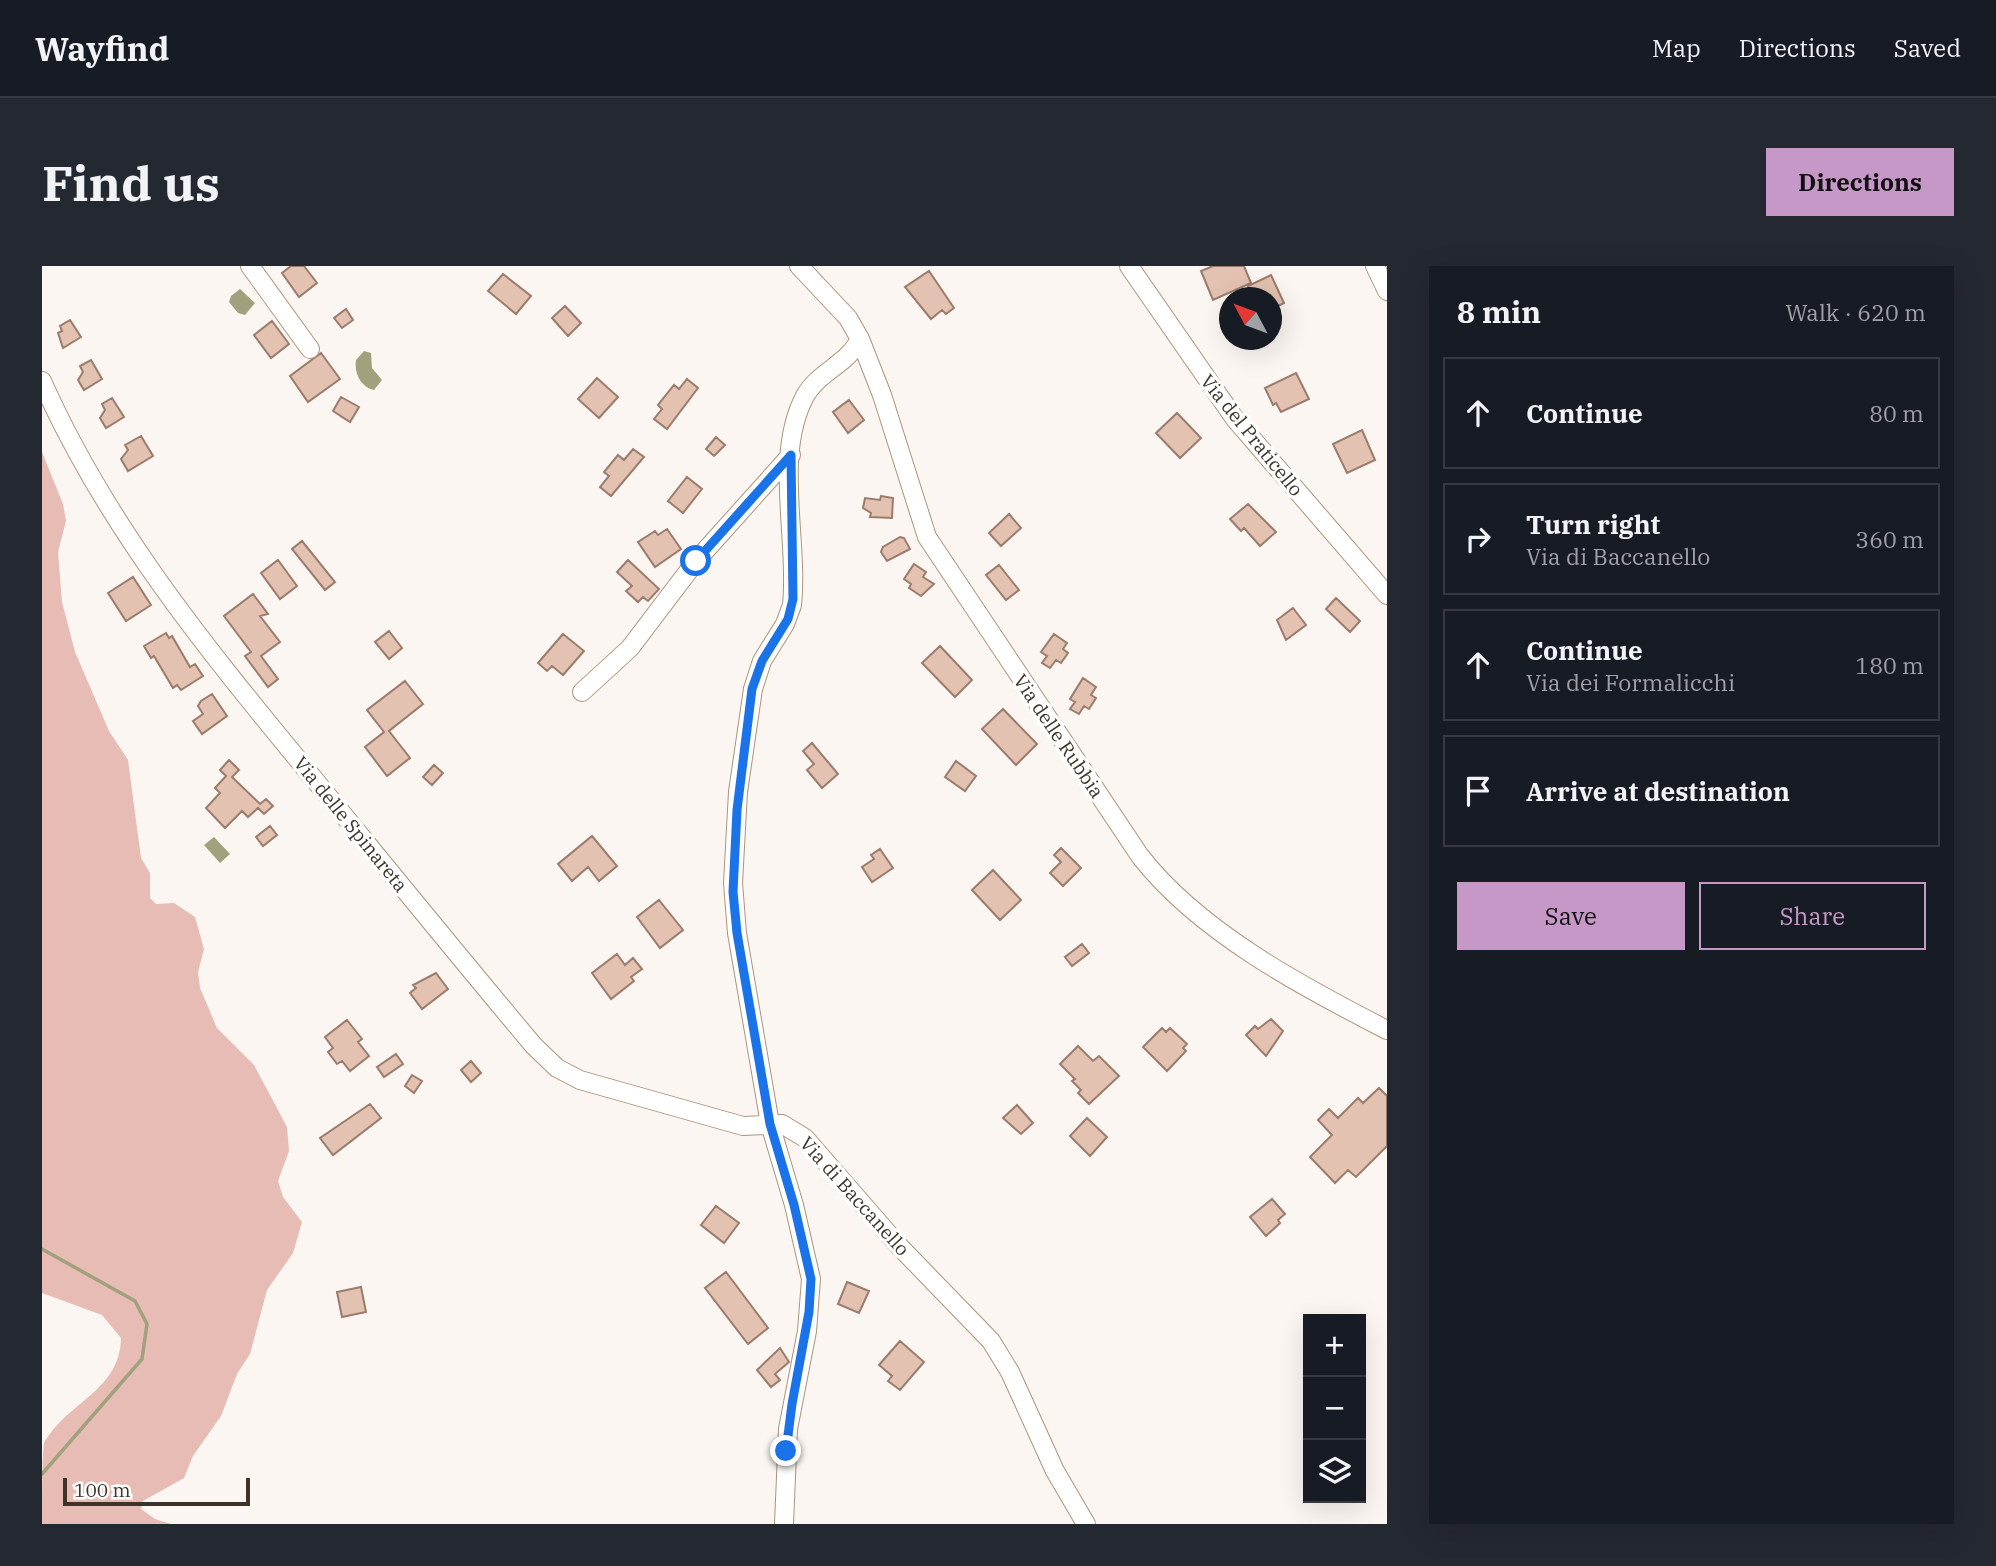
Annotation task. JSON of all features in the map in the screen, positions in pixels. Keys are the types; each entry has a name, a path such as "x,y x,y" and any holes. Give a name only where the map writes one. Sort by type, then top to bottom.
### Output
{"street":[{"path":"250,266 310,349"},
{"path":"784,1524 788,1429 807,1331 811,1279 794,1205 770,1124 735,923 734,847 752,689 762,661 788,619 792,605 791,455 794,429 806,395 850,355 860,339 848,318 799,266"},
{"name":"Via del Praticello","path":"1129,266 1235,419 1387,595"},
{"path":"1375,266 1387,292"},
{"name":"Via delle Rubbia","path":"860,339 883,395 927,537 1140,856 1174,896 1206,922 1300,982 1387,1030"},
{"name":"Via delle Spinareta","path":"42,382 84,463 125,533 169,598 545,1058 580,1080 743,1126 770,1124"},
{"path":"582,692 630,648 696,561 791,455"},
{"name":"Via di Baccanello","path":"770,1124 788,1126 810,1143 899,1246 991,1340 1010,1372 1055,1471 1086,1524"}],"shaded area":[{"path":"240,289 255,303 245,315 238,313 229,302 231,296"},
{"path":"364,351 371,353 372,368 382,380 374,390 362,383 356,370 356,360"},
{"path":"42,452 63,504 66,521 58,552 62,602 75,652 109,731 128,760 141,858 150,873 150,898 156,904 174,903 195,917 204,949 198,972 200,988 217,1028 254,1065 287,1127 289,1151 278,1181 283,1197 302,1222 293,1253 267,1290 250,1354 237,1374 221,1416 193,1456 184,1478 143,1501 141,1509 155,1519 171,1524 42,1524 44,1443 66,1416 91,1395 112,1371 121,1338 102,1315 42,1293"},
{"path":"214,837 230,854 220,863 204,845"}],"building":[{"path":"291,266 304,266 317,283 299,297 282,273"},
{"path":"1213,266 1244,266 1251,283 1242,287 1219,287 1219,297 1213,300 1201,271"},
{"path":"929,271 954,308 946,314 942,310 931,319 905,287"},
{"path":"503,274 531,296 516,314 488,291"},
{"path":"1271,275 1277,287 1248,287"},
{"path":"565,306 581,323 568,336 552,318"},
{"path":"346,309 353,320 342,328 334,318"},
{"path":"70,320 81,337 63,348 58,333 62,331 60,326"},
{"path":"272,321 289,344 271,358 254,335"},
{"path":"321,353 340,379 308,402 290,376"},
{"path":"91,360 102,379 84,390 78,380 83,372 80,366"},
{"path":"1296,373 1309,399 1281,412 1276,403 1273,405 1265,388"},
{"path":"597,378 618,397 599,418 578,399"},
{"path":"687,379 698,388 667,429 654,419 662,409 658,405 674,385 679,389"},
{"path":"341,397 359,407 350,422 333,411"},
{"path":"112,398 124,417 106,428 100,418 105,410 102,404"},
{"path":"849,400 864,420 848,433 833,412"},
{"path":"1177,413 1201,438 1180,458 1156,433"},
{"path":"1362,430 1375,460 1347,473 1333,444"},
{"path":"141,436 153,456 128,471 121,459 128,450 125,445"},
{"path":"716,437 725,445 714,456 706,449"},
{"path":"633,449 644,457 611,496 600,487 609,476 604,472 618,455 624,460"},
{"path":"687,477 702,489 683,513 668,501"},
{"path":"881,496 893,498 892,518 870,517 871,513 863,508 865,498 880,500"},
{"path":"1248,504 1276,532 1260,546 1244,528 1241,531 1230,519"},
{"path":"1009,514 1021,528 1001,546 989,533"},
{"path":"667,529 681,549 655,567 638,542 655,531 658,535"},
{"path":"900,537 904,538 910,549 887,561 881,552 883,547"},
{"path":"302,541 335,582 325,590 292,549"},
{"path":"278,560 297,586 280,599 261,573"},
{"path":"628,560 659,589 648,601 643,597 638,602 626,591 632,586 617,572"},
{"path":"914,564 926,572 923,577 934,584 921,596 909,588 911,584 904,579"},
{"path":"999,565 1019,590 1006,600 986,575"},
{"path":"133,577 151,605 126,621 108,593"},
{"path":"253,594 268,614 260,616 280,642 261,656 278,679 268,687 245,656 251,652 224,616"},
{"path":"1336,598 1360,621 1350,632 1326,609"},
{"path":"1293,608 1306,625 1286,640 1277,620"},
{"path":"389,631 402,648 389,659 375,642"},
{"path":"166,633 169,638 172,636 190,667 195,664 203,676 181,690 177,685 173,688 154,656 151,658 144,646"},
{"path":"563,634 584,651 563,675 552,666 547,671 538,663"},
{"path":"1054,634 1067,643 1063,649 1068,653 1061,663 1056,660 1050,668 1042,663 1047,656 1041,652"},
{"path":"940,646 972,680 955,697 922,663"},
{"path":"1083,678 1096,687 1091,695 1096,698 1089,709 1084,706 1079,714 1070,709 1075,702 1070,699"},
{"path":"405,681 423,704 389,731 410,758 387,776 365,747 384,732 367,710"},
{"path":"212,694 227,716 202,734 193,721 203,714 198,706 201,701"},
{"path":"1003,709 1037,744 1016,765 982,729"},
{"path":"812,743 838,774 822,788 807,770 814,764 803,751"},
{"path":"229,760 239,770 232,777 260,804 266,799 273,806 264,814 258,808 248,817 242,811 225,828 206,808 220,793 215,788 226,776 220,770"},
{"path":"956,761 976,776 965,791 945,777"},
{"path":"434,765 443,773 432,785 423,777"},
{"path":"270,826 277,835 263,846 256,837"},
{"path":"592,836 617,866 599,881 588,867 572,881 558,864"},
{"path":"1061,848 1081,868 1063,886 1050,873 1061,862 1054,855"},
{"path":"880,849 893,868 872,882 862,867 874,859 871,855"},
{"path":"993,870 1021,900 1000,920 972,890"},
{"path":"659,900 683,930 660,948 637,917"},
{"path":"1082,944 1089,953 1072,966 1065,957"},
{"path":"617,954 625,965 633,958 642,969 631,977 634,981 611,999 592,973"},
{"path":"436,973 448,989 422,1009 410,993 416,988 413,985"},
{"path":"1271,1019 1283,1031 1266,1056 1246,1035 1255,1026 1258,1029"},
{"path":"347,1020 362,1039 358,1042 369,1056 350,1071 342,1061 337,1064 328,1052 333,1048 325,1037"},
{"path":"1162,1028 1166,1032 1170,1028 1187,1044 1183,1048 1186,1051 1167,1071 1143,1047"},
{"path":"1078,1046 1093,1061 1099,1056 1119,1076 1089,1104 1078,1093 1081,1090 1072,1081 1075,1079 1060,1064"},
{"path":"396,1054 403,1064 384,1077 377,1067"},
{"path":"471,1061 481,1073 471,1082 461,1070"},
{"path":"412,1075 422,1081 414,1093 405,1086"},
{"path":"1379,1088 1387,1096 1387,1146 1356,1177 1348,1170 1335,1183 1310,1157 1332,1135 1318,1120 1329,1109 1338,1118 1358,1098 1363,1103"},
{"path":"370,1104 381,1118 333,1155 320,1138"},
{"path":"1017,1105 1033,1123 1021,1134 1003,1118"},
{"path":"1087,1118 1107,1137 1090,1156 1070,1136"},
{"path":"1272,1199 1285,1214 1266,1236 1250,1217"},
{"path":"716,1206 739,1223 724,1243 701,1225"},
{"path":"726,1272 768,1328 748,1344 705,1288"},
{"path":"847,1282 869,1291 859,1313 838,1304"},
{"path":"361,1287 366,1312 342,1317 337,1292"},
{"path":"900,1341 924,1362 900,1390 888,1381 892,1376 879,1365"},
{"path":"780,1348 789,1362 775,1374 780,1380 771,1387 757,1370"}],"waterway":[{"path":"42,1249 135,1301 147,1324 142,1359 42,1474"}],"route":[{"path":"696,561 791,455 793,599 788,619 762,661 752,689 740,775 733,892 737,933 767,1092 770,1124 794,1205 811,1279 807,1331 792,1404 786,1451"}]}
